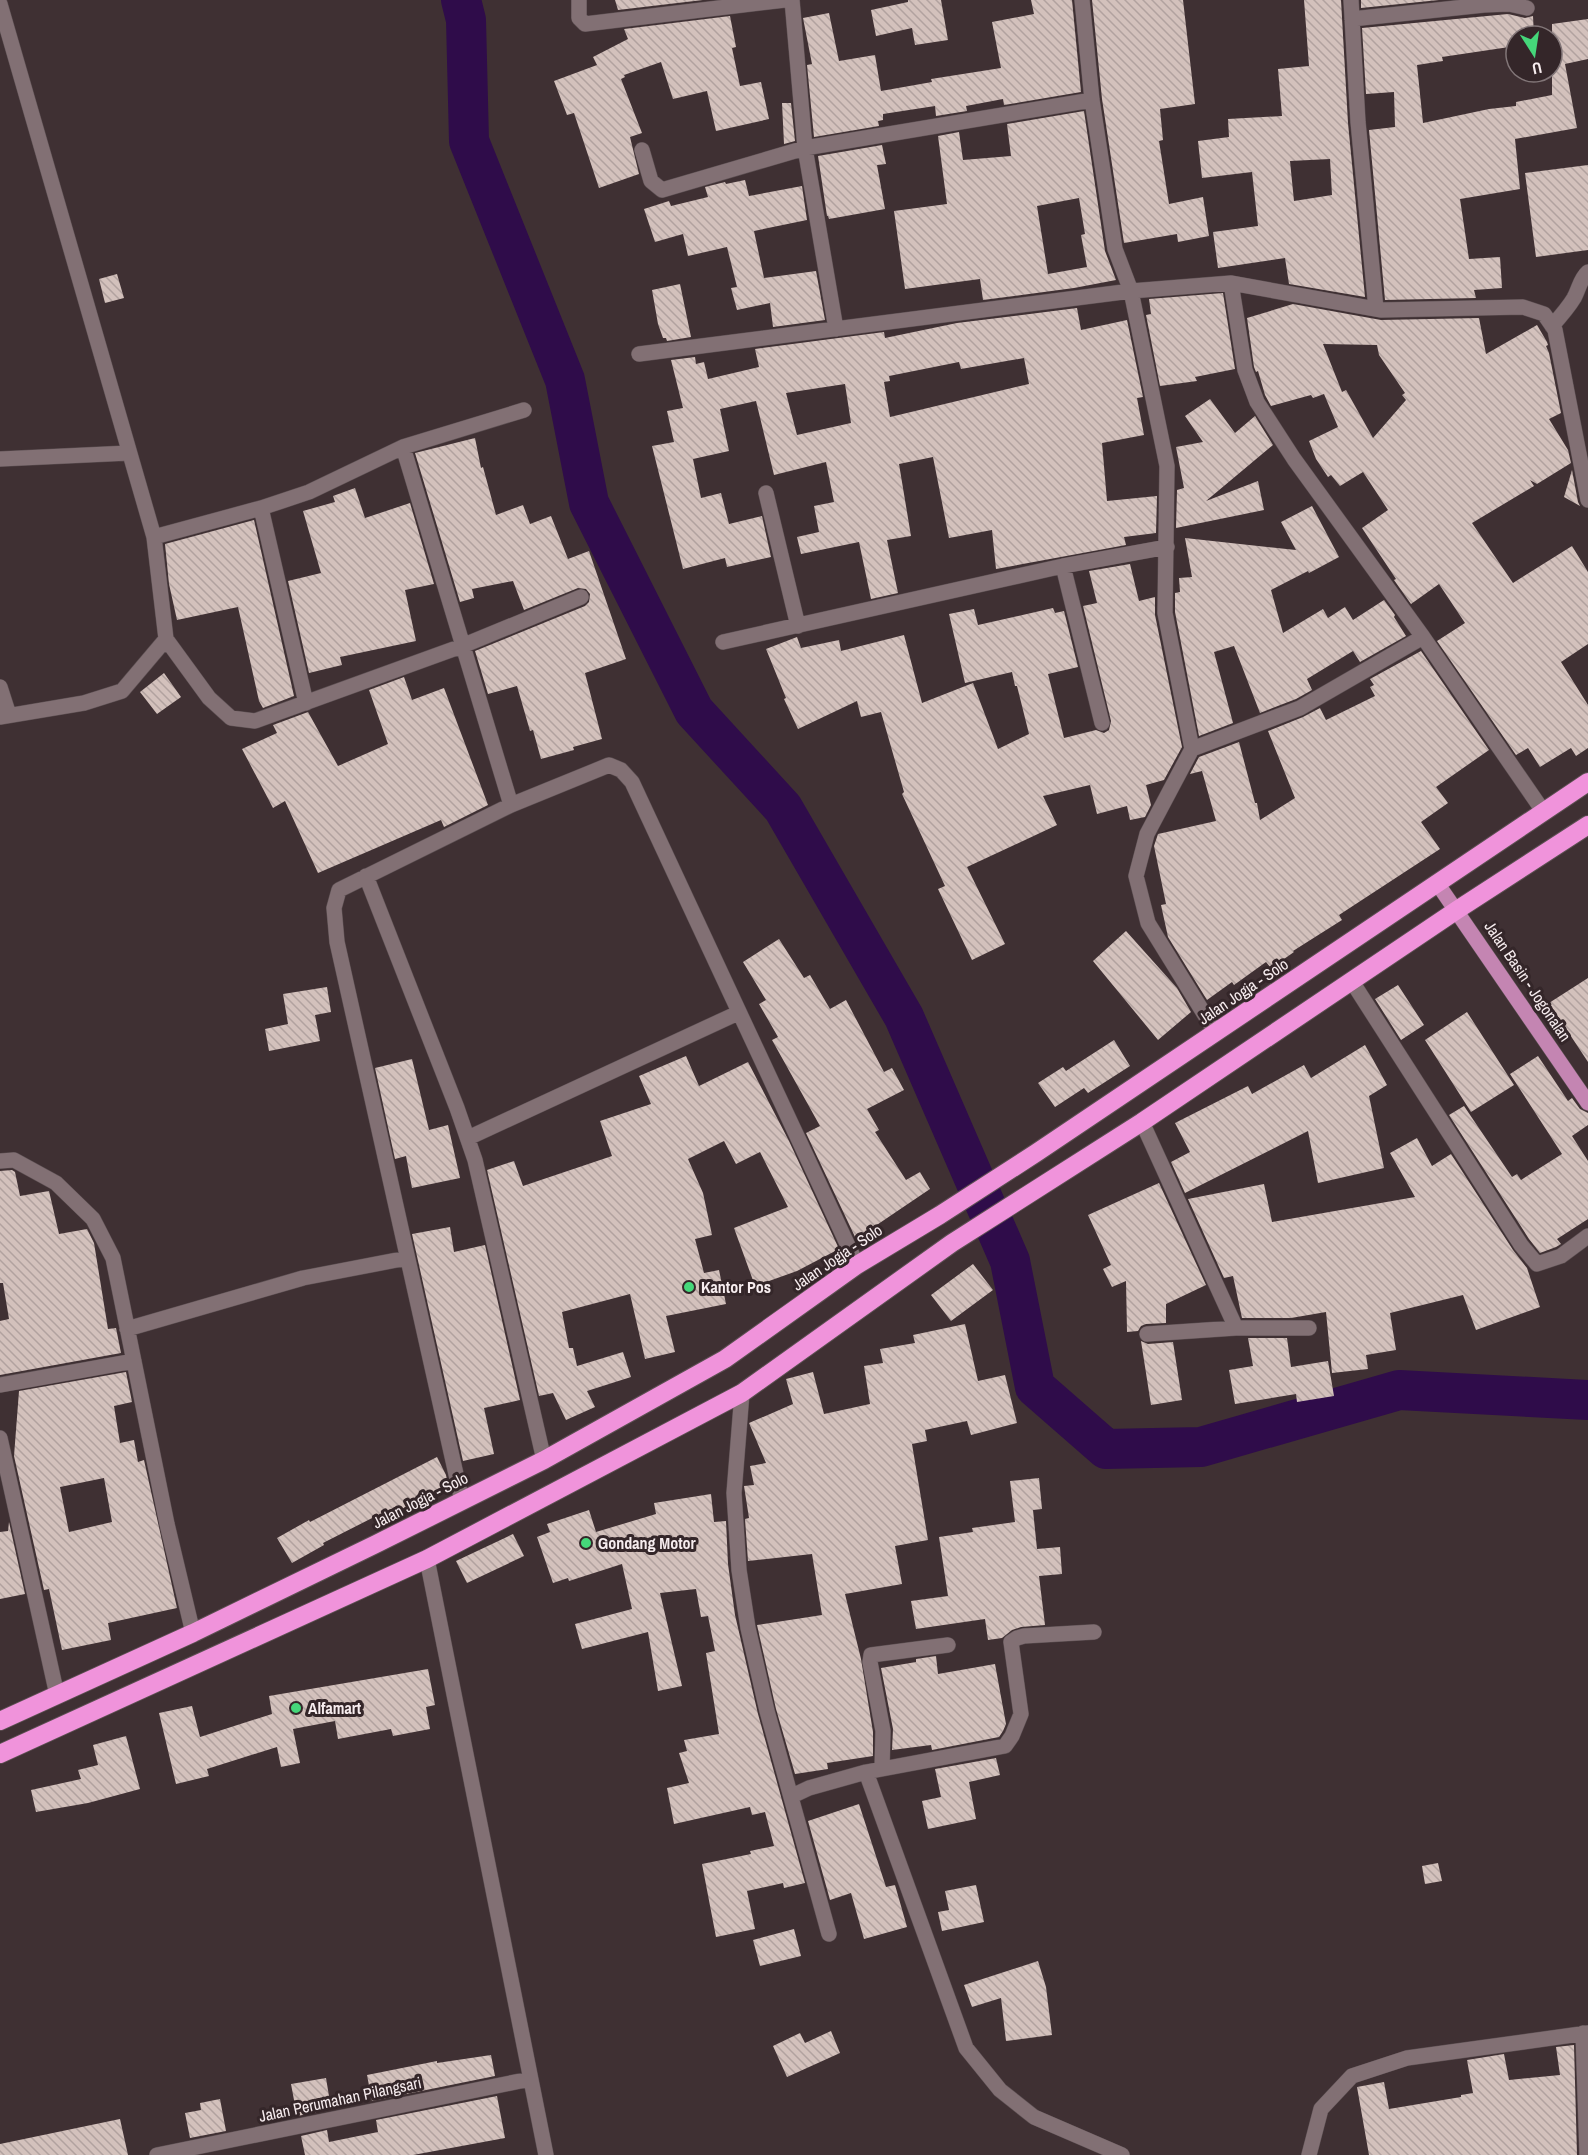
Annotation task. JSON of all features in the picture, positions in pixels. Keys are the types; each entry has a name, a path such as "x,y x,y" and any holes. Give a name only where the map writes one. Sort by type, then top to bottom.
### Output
{"highway":[{"name":"Jalan Jogja - Solo","path":"0,1721 193,1633 462,1501 544,1460 725,1359 857,1265 1036,1153 1588,782"},
{"path":"0,1754 427,1559 742,1393 952,1243 1142,1122 1351,980 1588,825"}],"main road":[{"name":"Jalan Basin - Jogonalan","path":"1437,883 1588,1103"}],"street":[{"path":"579,0 579,18 585,24 785,0"},
{"path":"792,0 805,148 836,329"},
{"path":"1082,0 1092,100 1114,249 1131,291 1167,466 1165,614 1192,749 1146,834 1136,876 1148,923 1216,1033"},
{"path":"1352,0 1358,122 1376,309"},
{"path":"0,3 154,537 166,639 209,698 231,718 255,721 462,646 581,597"},
{"path":"1352,19 1484,5 1509,4 1527,8"},
{"path":"642,150 651,181 662,190 805,148 1092,100"},
{"path":"1552,326 1571,302 1580,281 1588,272"},
{"path":"1231,283 1245,370 1257,402 1294,459 1424,637 1542,811"},
{"path":"639,354 1131,291 1231,283 1376,309 1523,307 1544,314 1555,330 1588,500"},
{"path":"154,537 261,508 309,492 403,447 524,410"},
{"path":"403,447 512,805"},
{"path":"0,459 129,453"},
{"path":"766,493 798,626"},
{"path":"261,508 306,703"},
{"path":"723,642 1063,566 1167,547"},
{"path":"1063,566 1102,723"},
{"path":"1192,749 1300,708 1424,637"},
{"path":"0,687 4,716 84,703 122,691 166,639"},
{"path":"462,1501 337,942 334,908 339,890 512,805 609,765 621,770 632,782 857,1265"},
{"path":"366,876 475,1160 544,1460"},
{"path":"1351,980 1521,1245 1537,1264 1561,1256 1588,1236"},
{"path":"468,1138 738,1013"},
{"path":"1142,1122 1236,1328"},
{"path":"0,1161 14,1160 56,1183 93,1219 112,1258 167,1524 193,1633"},
{"path":"127,1329 303,1278 407,1258"},
{"path":"1148,1334 1236,1328 1309,1328"},
{"path":"0,1385 134,1361"},
{"path":"742,1393 734,1492 740,1570 748,1628 767,1711 828,1934"},
{"path":"0,1438 57,1695"},
{"path":"427,1559 546,2155"},
{"path":"792,1796 809,1788 866,1772 1005,1746 1021,1714 1011,1642 1024,1636 1094,1632"},
{"path":"882,1769 883,1731 870,1662 871,1656 948,1645"},
{"path":"866,1772 966,2048 999,2091 1034,2117 1122,2155"},
{"path":"1309,2155 1321,2109 1352,2076 1407,2058 1585,2033 1587,2155"},
{"name":"Jalan Perumahan Pilangsari","path":"157,2155 530,2079"}],"building":[{"path":"615,0 703,0 618,10"},
{"path":"908,0 941,0 948,40 915,45 912,28 876,36 871,10 908,2"},
{"path":"1031,0 1072,0 1081,92 1004,105 1003,99 966,106 967,111 936,116 935,106 883,114 883,120 878,121 879,126 814,137 807,65 812,64 803,18 829,13 839,61 875,55 881,91 932,82 931,79 1001,68 992,22 1034,14"},
{"path":"1092,0 1183,0 1195,104 1160,109 1163,140 1159,141 1169,204 1203,197 1209,236 1178,242 1177,234 1124,243 1102,99"},
{"path":"1304,0 1341,0 1348,123 1365,297 1289,284 1285,258 1218,268 1213,232 1258,226 1252,172 1202,178 1198,141 1229,137 1228,119 1282,116 1278,69 1309,66","holes":["1330,159 1332,195 1294,201 1290,161"]},
{"path":"1361,0 1439,0 1361,8"},
{"path":"1508,14 1525,18 1533,16 1533,24 1504,24 1504,48 1442,57 1443,61 1417,65 1423,123 1489,109 1516,106 1516,102 1552,95 1552,84 1564,84 1564,24 1552,24 1588,19 1588,59 1565,64 1577,128 1515,139 1520,189 1460,199 1469,259 1500,257 1502,288 1474,290 1476,298 1385,300 1369,130 1395,127 1394,92 1366,94 1362,28"},
{"path":"730,16 736,47 732,48 740,86 761,82 769,119 716,131 707,91 673,99 661,62 624,75 625,77 621,79 642,133 630,137 639,174 599,188 574,113 567,115 554,81 597,65 593,57 628,39 624,29"},
{"path":"782,103 791,103 795,141 784,144"},
{"path":"1084,111 1105,251 1116,280 983,300 980,279 905,289 894,211 947,204 938,136 959,132 963,160 1011,156 1007,124","holes":["1079,198 1085,234 1081,235 1087,267 1048,274 1037,206"]},
{"path":"882,145 886,164 877,165 885,209 829,219 818,156"},
{"path":"1588,165 1588,250 1536,257 1525,173"},
{"path":"745,180 749,196 802,186 807,220 754,231 764,278 816,271 825,320 773,327 770,303 737,310 731,288 737,287 727,247 688,256 683,234 655,242 644,209 669,201 671,206 708,197 705,187"},
{"path":"117,274 124,298 105,303 99,279"},
{"path":"680,284 691,337 667,341 663,338 658,324 652,290"},
{"path":"1223,293 1235,369 1195,377 1197,381 1160,386 1146,315 1151,314 1149,299"},
{"path":"1293,304 1381,320 1479,318 1486,354 1537,325 1548,345 1546,346 1561,413 1549,419 1568,450 1571,463 1537,484 1530,480 1534,486 1472,523 1513,583 1572,546 1588,572 1588,644 1561,662 1588,705 1588,748 1576,756 1571,748 1540,767 1528,748 1516,755 1437,641 1465,623 1439,584 1411,604 1362,528 1388,510 1363,472 1340,486 1331,475 1328,477 1316,459 1309,441 1338,427 1324,394 1313,398 1311,395 1271,406 1258,371 1256,372 1254,367 1247,318","holes":["1323,344 1377,345 1379,355 1405,393 1402,395 1406,400 1373,438 1346,390 1342,392"]},
{"path":"1077,308 1081,330 1127,320 1143,397 1137,398 1144,435 1102,443 1107,501 1157,496 1156,533 1124,537 1126,545 996,569 992,530 949,538 933,457 899,464 911,536 887,540 898,593 871,599 859,542 801,554 797,537 819,532 814,506 834,502 826,462 774,475 756,401 720,409 729,451 693,459 701,498 721,493 729,524 762,516 771,557 727,567 725,558 683,569 652,446 674,442 667,411 683,408 671,360 695,357 696,364 704,362 708,379 759,367 755,349 884,332 885,338 957,323","holes":["1024,358 1029,384 890,417 884,382 890,381 889,376 959,362 961,369","845,384 851,423 797,435 786,393"]},
{"path":"1210,399 1235,433 1255,416 1273,445 1206,501 1258,481 1264,510 1176,528 1177,490 1184,488 1176,447 1203,442 1185,416"},
{"path":"475,438 481,468 483,467 496,515 523,505 530,524 551,516 568,559 589,551 626,659 585,673 602,739 541,759 517,686 488,694 475,651 585,606 589,602 590,594 586,589 578,588 524,610 513,581 472,589 474,598 460,602 415,453"},
{"path":"1572,470 1578,502 1580,506 1564,497"},
{"path":"355,488 365,518 410,503 434,584 405,590 416,641 340,657 342,665 309,673 288,581 321,573 303,511 335,502 333,496"},
{"path":"1312,506 1339,557 1271,590 1283,633 1323,609 1328,618 1345,607 1353,620 1384,600 1406,636 1360,662 1353,651 1307,679 1312,690 1260,713 1234,646 1214,652 1233,723 1199,736 1175,612 1175,593 1180,592 1179,578 1192,577 1185,538 1296,550 1281,522"},
{"path":"254,520 294,696 263,708 259,701 238,607 177,620 169,584 165,544"},
{"path":"1130,564 1139,601 1155,597 1155,615 1182,747 1164,780 1146,785 1151,805 1145,817 1130,820 1127,806 1097,814 1090,785 1043,796 1057,825 967,867 1005,944 972,960 938,889 945,886 902,794 904,792 881,712 861,717 857,701 798,729 784,699 786,698 766,649 797,637 801,648 839,640 841,651 904,635 922,703 973,683 998,749 1029,734 1012,672 965,683 949,614 974,609 978,625 1053,608 1055,613 1064,611 1078,667 1048,674 1064,738 1096,730 1104,733 1109,730 1111,721 1083,606 1097,603 1089,571"},
{"path":"1421,651 1489,750 1436,787 1448,803 1421,822 1440,849 1339,915 1342,920 1271,968 1266,962 1234,985 1232,982 1207,1000 1168,937 1161,905 1166,904 1154,846 1158,834 1216,821 1202,771 1190,774 1199,757 1239,742 1260,820 1295,798 1268,731 1320,708 1326,720 1375,696 1370,687 1374,685 1370,679"},
{"path":"164,673 181,697 157,714 140,692"},
{"path":"404,677 412,700 444,688 488,805 444,827 441,820 318,873 285,801 273,808 242,749 277,733 273,725 308,712 338,766 388,744 369,690"},
{"path":"1126,931 1177,988 1191,1012 1158,1040 1093,961"},
{"path":"779,939 804,978 810,975 830,1009 846,1000 884,1072 892,1068 904,1090 867,1109 879,1130 875,1132 906,1180 920,1172 930,1189 856,1239 806,1133 820,1126 772,1040 778,1037 759,1004 766,1000 743,962"},
{"path":"1588,978 1588,1062 1549,1003"},
{"path":"1398,985 1424,1025 1401,1040 1375,999"},
{"path":"327,987 331,1012 315,1015 320,1041 269,1051 265,1029 288,1024 283,994"},
{"path":"1467,1012 1514,1085 1471,1112 1425,1040"},
{"path":"1114,1040 1130,1066 1088,1093 1084,1088 1055,1107 1038,1083 1063,1067 1066,1071"},
{"path":"1365,1045 1387,1085 1369,1096 1384,1168 1318,1183 1308,1131 1185,1193 1171,1162 1190,1152 1175,1123 1248,1086 1252,1094 1304,1065 1311,1078"},
{"path":"686,1056 699,1086 748,1062 789,1141 839,1249 797,1271 755,1286 734,1228 788,1207 760,1152 736,1164 724,1141 688,1159 703,1193 712,1235 695,1239 704,1273 719,1270 726,1304 666,1316 675,1352 645,1359 630,1294 562,1312 569,1348 573,1348 577,1366 623,1352 631,1377 587,1391 595,1407 566,1420 553,1393 539,1396 487,1170 514,1161 523,1186 612,1156 600,1121 651,1104 639,1076"},
{"path":"1538,1056 1568,1101 1572,1098 1580,1109 1588,1113 1588,1125 1572,1136 1588,1161 1588,1219 1557,1239 1561,1244 1540,1253 1449,1115 1464,1106 1512,1177 1517,1174 1521,1180 1562,1154 1510,1074"},
{"path":"412,1059 429,1130 448,1125 460,1178 412,1188 406,1156 395,1159 375,1068"},
{"path":"1417,1138 1432,1166 1451,1154 1527,1268 1540,1307 1476,1330 1463,1295 1390,1313 1396,1350 1366,1355 1368,1369 1332,1373 1326,1312 1291,1318 1242,1318 1233,1276 1224,1278 1188,1199 1264,1184 1272,1222 1415,1197 1390,1153"},
{"path":"0,1171 15,1172 20,1196 49,1191 59,1234 87,1229 94,1243 108,1329 116,1328 121,1353 0,1375 0,1321 9,1319 3,1283 0,1283"},
{"path":"1159,1183 1206,1285 1166,1304 1166,1323 1146,1324 1138,1331 1127,1332 1126,1281 1112,1287 1103,1269 1111,1265 1088,1215"},
{"path":"450,1227 454,1252 485,1245 520,1400 484,1408 494,1454 463,1461 412,1234"},
{"path":"973,1264 993,1290 951,1321 931,1295"},
{"path":"965,1324 978,1381 1005,1375 1017,1423 971,1435 967,1421 925,1430 927,1441 912,1444 928,1540 895,1546 902,1584 845,1594 861,1659 873,1732 873,1756 827,1763 828,1769 795,1774 776,1709 757,1625 822,1615 812,1554 748,1561 745,1519 749,1518 744,1486 754,1485 750,1466 766,1463 749,1423 793,1404 786,1379 813,1372 824,1414 870,1404 864,1366 883,1363 880,1349 915,1343 913,1335"},
{"path":"1248,1338 1287,1338 1291,1367 1328,1361 1334,1396 1297,1402 1296,1394 1235,1404 1229,1370 1253,1366"},
{"path":"1141,1341 1148,1344 1173,1342 1182,1400 1151,1405"},
{"path":"126,1372 132,1402 114,1406 120,1443 134,1440 138,1462 144,1460 177,1608 108,1623 111,1640 62,1650 49,1589 44,1590 14,1456 19,1391","holes":["104,1478 112,1522 69,1532 60,1487"]},
{"path":"437,1457 448,1485 383,1519 380,1514 323,1543 324,1545 292,1563 277,1538"},
{"path":"1039,1478 1042,1509 1033,1510 1037,1549 1060,1547 1062,1574 1039,1576 1045,1625 1021,1627 1012,1630 1002,1638 988,1640 985,1619 916,1629 911,1601 948,1596 939,1537 973,1532 972,1528 1015,1522 1010,1481"},
{"path":"711,1494 714,1522 726,1521 728,1564 735,1615 758,1714 805,1883 784,1888 783,1883 747,1891 755,1929 716,1937 702,1864 751,1854 750,1851 774,1846 765,1812 752,1815 750,1807 674,1824 667,1788 689,1783 679,1753 687,1751 684,1740 719,1734 706,1653 715,1651 708,1616 701,1617 696,1589 660,1593 682,1686 658,1691 648,1632 582,1649 575,1624 632,1609 622,1564 569,1581 568,1578 553,1583 537,1537 550,1532 547,1524 589,1510 596,1532 656,1514 654,1503"},
{"path":"9,1522 25,1594 0,1599 0,1532 8,1531"},
{"path":"513,1534 524,1556 467,1583 456,1561"},
{"path":"936,1656 938,1674 995,1664 1006,1724 1003,1731 999,1737 932,1750 931,1745 892,1750 893,1729 881,1668"},
{"path":"428,1669 435,1705 426,1707 430,1729 393,1736 391,1729 338,1739 335,1721 293,1729 300,1763 281,1767 277,1747 207,1769 209,1776 176,1784 159,1713 192,1706 200,1737 272,1714 269,1696"},
{"path":"126,1736 140,1789 88,1803 36,1812 31,1790 81,1779 78,1770 98,1765 93,1745"},
{"path":"996,1758 1000,1775 969,1782 976,1819 928,1829 922,1801 941,1797 935,1769"},
{"path":"859,1804 886,1887 895,1885 907,1927 864,1939 851,1893 830,1900 808,1821"},
{"path":"1438,1863 1442,1881 1425,1884 1422,1866"},
{"path":"976,1885 984,1922 942,1931 938,1912 949,1910 945,1891"},
{"path":"794,1929 801,1956 760,1966 753,1940"},
{"path":"1038,1961 1046,1987 1052,2035 1006,2041 1001,1998 972,2007 964,1985"},
{"path":"831,2031 840,2053 787,2077 773,2046 800,2033 805,2043"},
{"path":"1574,2045 1577,2155 1369,2155 1357,2087 1384,2082 1389,2109 1461,2097 1461,2095 1473,2093 1467,2060 1504,2054 1509,2080 1560,2075 1556,2047"},
{"path":"491,2055 495,2076 372,2101 367,2075 437,2061 437,2063"},
{"path":"326,2078 330,2102 322,2103 323,2111 297,2116 291,2084"},
{"path":"497,2096 505,2138 413,2155 305,2155 301,2136 327,2130 329,2142 378,2132 376,2120"},
{"path":"220,2099 226,2131 190,2138 185,2113 201,2110 200,2103"},
{"path":"120,2119 128,2155 0,2155 0,2144"}],"waterway":[{"path":"461,0 466,20 469,141 565,380 589,503 694,711 783,808 904,1017 1010,1261 1035,1387 1106,1449 1201,1447 1399,1390 1588,1400"}],"place":[{"name":"Kantor Pos","path":"689,1287"},
{"name":"Gondang Motor","path":"586,1543"},
{"name":"Alfamart","path":"296,1708"}]}
